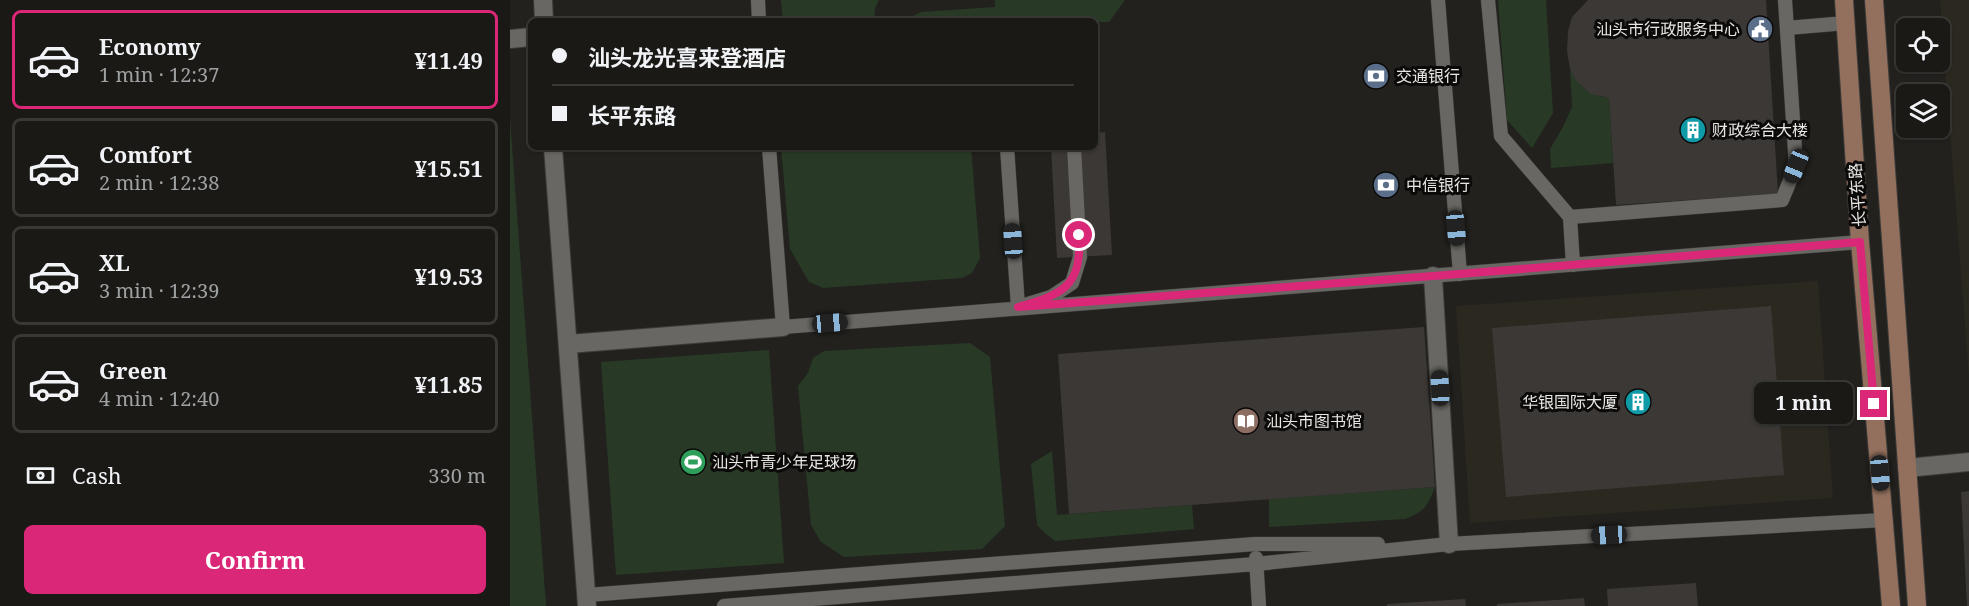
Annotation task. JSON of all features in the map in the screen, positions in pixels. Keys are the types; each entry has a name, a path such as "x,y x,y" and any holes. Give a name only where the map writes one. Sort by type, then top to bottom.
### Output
{"street":[{"path":"543,0 544,18"},
{"name":"长平东路","path":"1844,0 1860,242 1891,606"},
{"name":"长平东路","path":"1874,0 1917,606"},
{"path":"510,39 528,38"},
{"path":"554,150 587,601"},
{"path":"1433,276 1449,544"},
{"path":"568,344 783,327"},
{"path":"1907,468 1969,462"}],"lane":[{"path":"758,0 759,18"},
{"path":"1438,0 1460,274"},
{"path":"1488,0 1501,136 1570,217 1573,265"},
{"path":"1570,217 1782,201 1796,166 1785,0"},
{"path":"1787,28 1846,23"},
{"path":"769,150 783,327 1860,242"},
{"path":"1007,150 1018,307"},
{"path":"1018,307 1051,297 1072,283 1080,257 1074,150"},
{"path":"724,606 1256,564 1449,544 1884,520"},
{"path":"587,601 1255,544 1449,544"},
{"path":"1255,544 1259,606"}],"shaded area":[{"path":"1940,0 1969,0 1969,378 1950,130 1950,84 1946,84 1946,72 1950,72 1950,18 1941,18"},
{"path":"1818,281 1833,498 1470,523 1456,306"}],"green space":[{"path":"781,0 879,0 875,8 874,18 783,18"},
{"path":"995,0 1125,0 1109,22 1098,22 1098,18 909,18 921,12 995,7"},
{"path":"1498,0 1546,0 1553,113 1532,148 1507,120"},
{"path":"1570,69 1585,89 1609,98 1613,163 1551,168 1550,149 1572,107"},
{"path":"510,119 546,606 510,606"},
{"path":"781,150 971,150 980,258 972,273 962,278 823,288 809,282 790,249"},
{"path":"970,343 990,357 1005,526 982,549 844,557 821,542 811,525 798,386 808,373 813,358 824,351"},
{"name":"汕头市青少年足球场","path":"769,350 784,563 616,575 601,362"},
{"path":"1052,451 1057,515 1192,505 1194,529 1055,541 1037,525 1031,464"},
{"path":"1435,487 1424,508 1405,519 1269,527 1269,499"}],"building":[{"name":"财政综合大楼","path":"1588,0 1766,0 1778,194 1616,205 1609,98 1591,94 1576,81 1570,69 1567,51 1568,31 1572,17"},
{"path":"1105,132 1112,255 1057,258 1051,150 1098,150 1098,133"},
{"name":"华银国际大厦","path":"1771,306 1784,475 1506,497 1492,328"},
{"name":"汕头市图书馆","path":"1424,327 1435,487 1069,514 1058,354"},
{"path":"1969,491 1969,606 1967,606 1961,492"},
{"path":"1696,583 1698,606 1608,606 1607,589"},
{"path":"1584,598 1585,606 1497,606 1497,604"},
{"path":"1465,599 1466,606 1387,606 1387,604"}],"place":[{"name":"汕头市行政服务中心","path":"1760,29"},
{"name":"交通银行","path":"1376,76"},
{"name":"财政综合大楼","path":"1693,130"},
{"name":"中信银行","path":"1386,185"},
{"name":"华银国际大厦","path":"1638,402"},
{"name":"汕头市图书馆","path":"1246,421"},
{"name":"汕头市青少年足球场","path":"693,462"}],"route":[{"path":"1079,235 1080,257 1072,283 1051,297 1018,307 1860,242 1874,404"}]}
